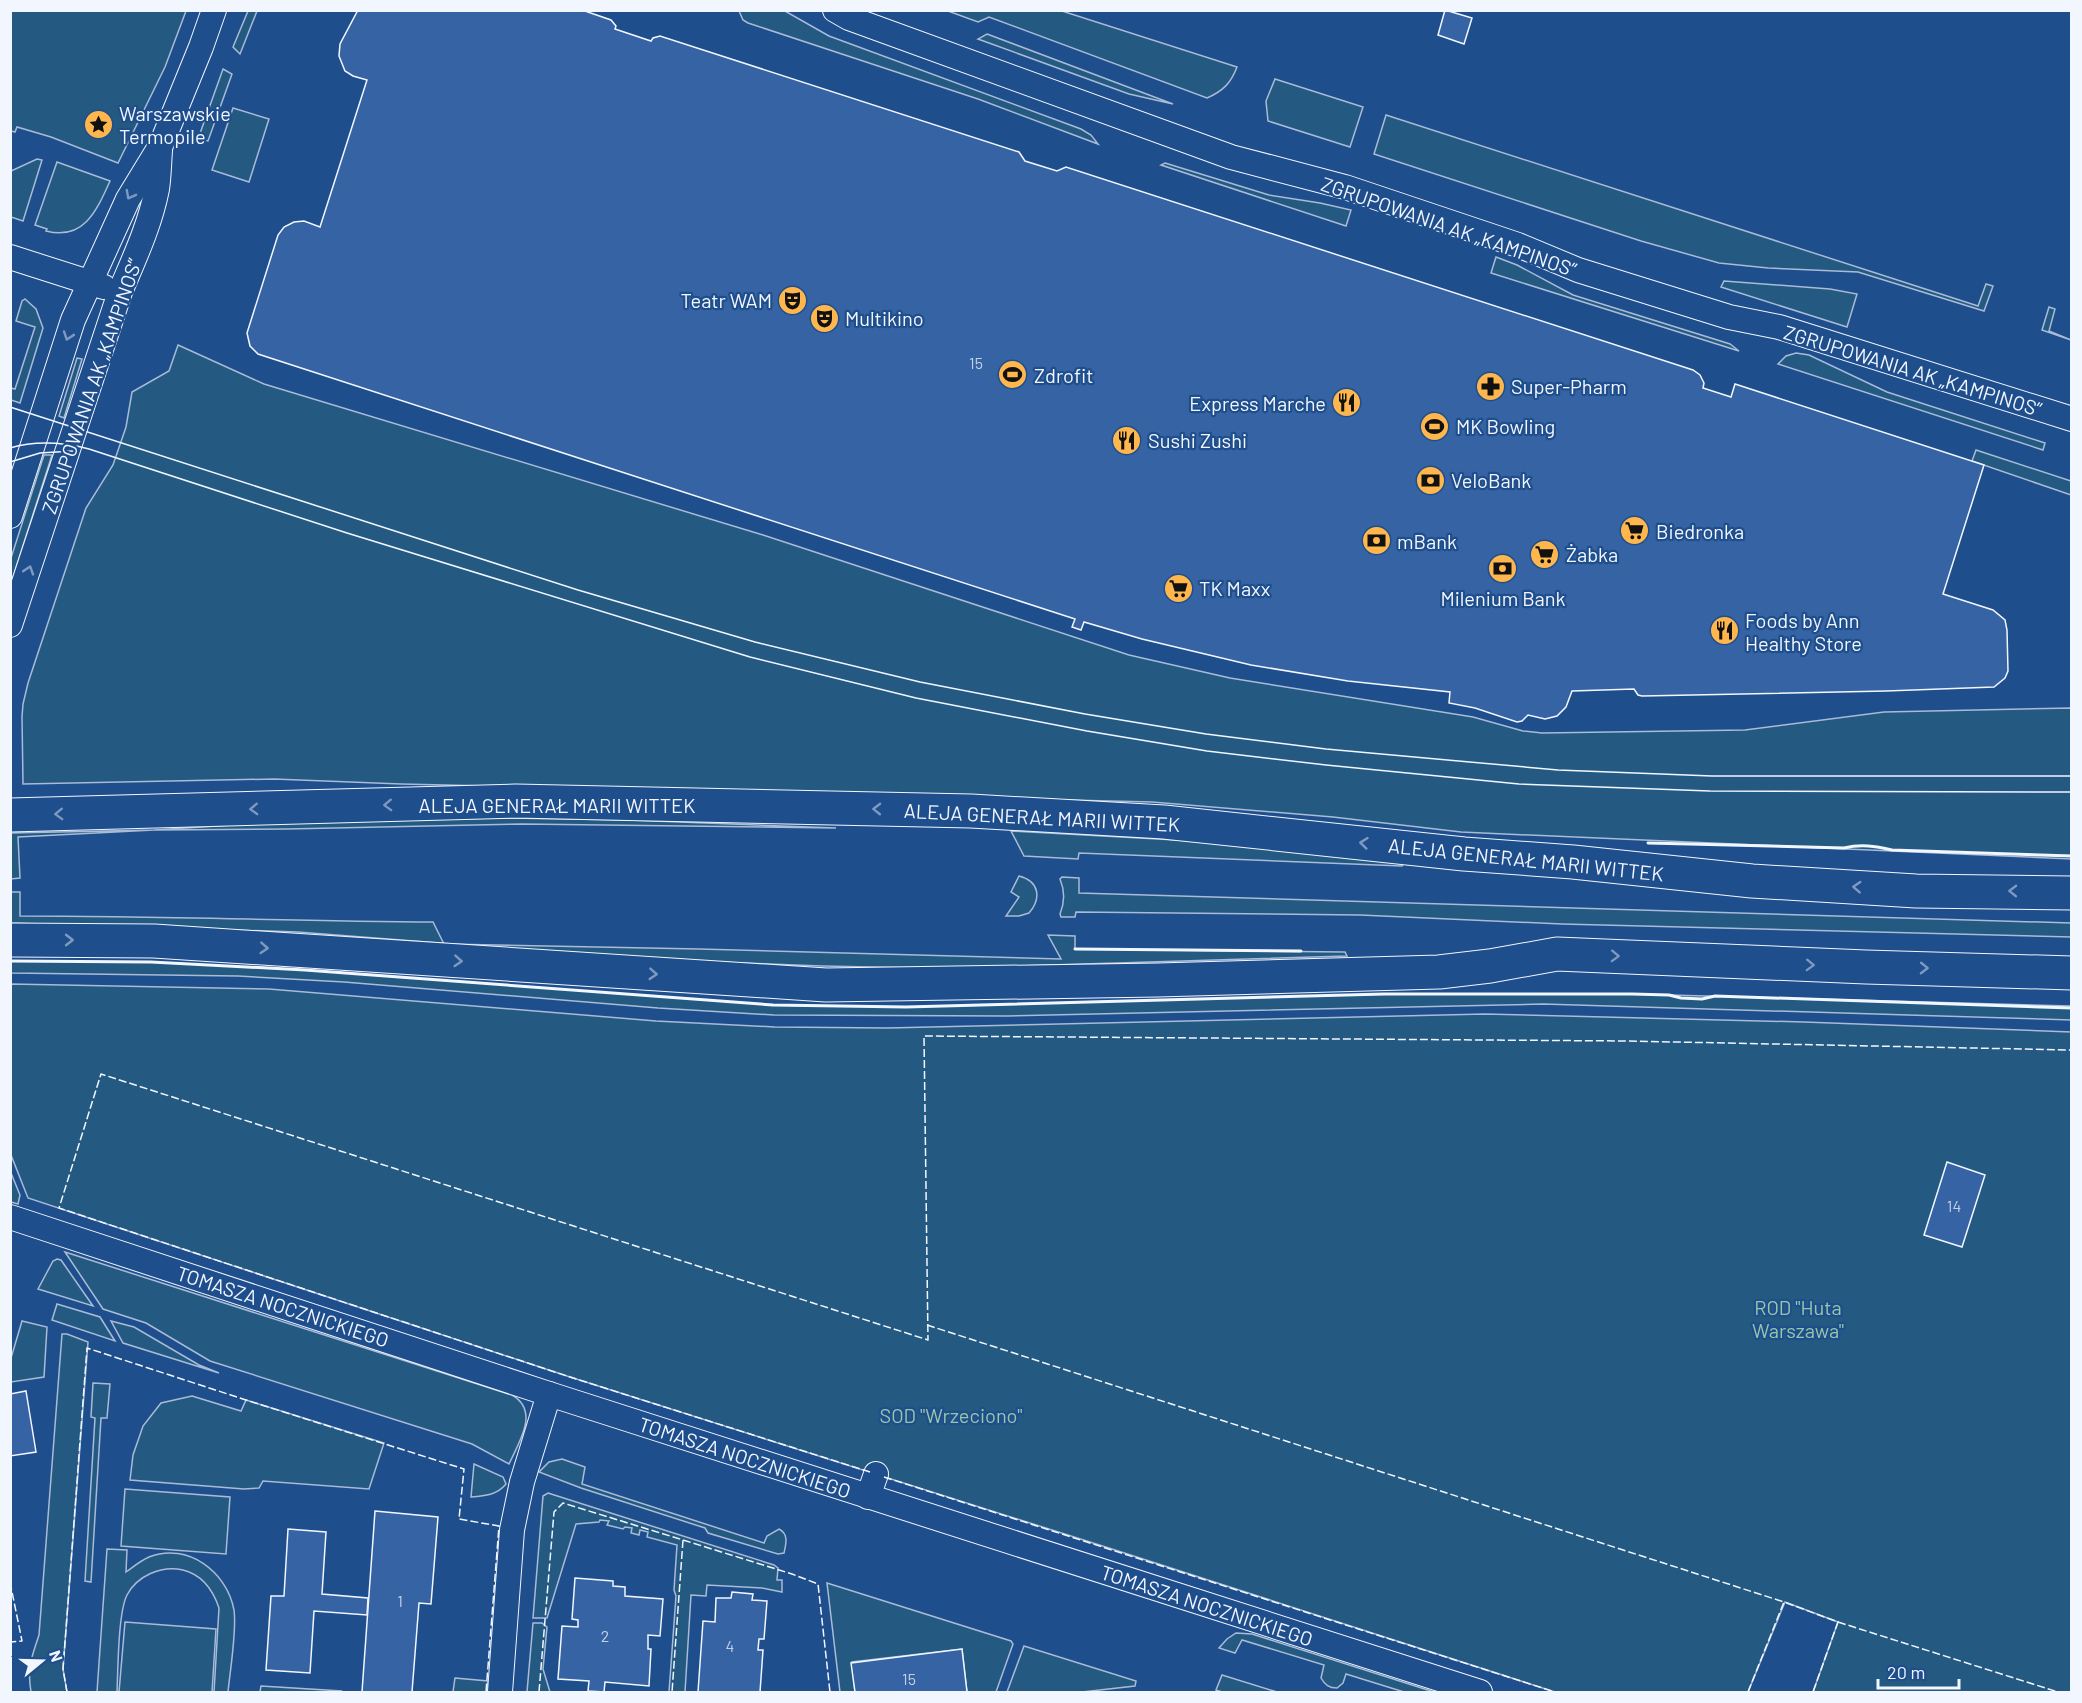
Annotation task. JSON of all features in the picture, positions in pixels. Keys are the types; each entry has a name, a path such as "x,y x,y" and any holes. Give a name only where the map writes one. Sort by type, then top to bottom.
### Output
{"main road":[{"name":"ALEJA GENERAŁ MARII WITTEK","path":"10,815 516,801 971,811 1164,822 1752,881 1916,891 2072,893"},
{"path":"10,940 154,941 826,985 1169,980 1439,972 1557,954 2072,973"}],"street":[{"name":"ZGRUPOWANIA AK „KAMPINOS”","path":"10,516 65,344 128,199 161,145 214,10"},
{"name":"ZGRUPOWANIA AK „KAMPINOS”","path":"835,10 849,18 1231,157 1345,187 1518,245 1578,270 1729,317 1779,327 2072,419"},
{"name":"ZGRUPOWANIA AK „KAMPINOS”","path":"10,625 120,292 151,212 157,188 161,145"},
{"path":"10,257 120,292"},
{"name":"TOMASZA NOCZNICKIEGO","path":"10,1216 549,1394 1480,1692"},
{"path":"500,1692 512,1530 522,1482 549,1394"},
{"path":"868,1497 876,1474"}],"green space":[{"path":"11,10 186,11 165,67 118,163 51,137 17,127 15,132 11,131"},
{"path":"248,11 257,11 240,54 233,47"},
{"path":"739,11 785,11 829,36 1081,129 1091,135 1098,144 978,99 748,23 743,20"},
{"path":"948,11 1062,11 1237,67 1226,86 1207,98 989,17 978,22"},
{"path":"987,34 1173,104 1129,94 978,39"},
{"path":"223,69 232,74 208,141 198,139"},
{"path":"1275,79 1363,107 1350,147 1268,121 1266,101"},
{"path":"233,108 269,119 249,182 212,170"},
{"path":"1386,115 1978,306 1986,284 1993,286 1984,311 1858,272 1768,268 1719,263 1641,241 1374,154"},
{"path":"37,159 42,160 23,221 11,217 11,171"},
{"path":"57,162 110,181 87,221 80,227 59,233 46,231 47,229 35,225"},
{"path":"1165,163 1269,195 1351,210 1346,226 1161,165"},
{"path":"1496,257 1517,265 1573,295 1730,344 1739,351 1491,273"},
{"path":"1724,281 1830,289 1857,294 1847,327 1721,287"},
{"path":"25,299 36,309 43,328 20,403 11,400 11,388 15,389 35,327 16,321 22,301"},
{"path":"2049,307 2055,309 2049,331 2071,340 2042,330"},
{"path":"178,345 264,384 763,535 1129,655 1230,678 1473,717 1523,731 1542,733 1745,730 1884,712 2071,708 2071,859 1461,832 1333,817 1152,802 274,779 23,784 23,704 86,508 113,465 126,427 132,392 169,371"},
{"path":"1796,353 1809,355 1887,392 2045,443 2043,450 1778,364 1786,356"},
{"path":"77,358 82,359 64,418 59,416"},
{"path":"1976,450 2071,481 2071,495 1972,461"},
{"path":"44,455 52,455 11,583 11,558"},
{"path":"503,818 836,828 522,824 154,830 296,821"},
{"path":"154,830 18,837 20,878 11,879 10,833"},
{"path":"1011,831 1249,844 1404,863 1402,866 1079,853 1078,859 1024,856"},
{"path":"1019,876 1026,878 1034,886 1036,902 1029,913 1006,916 1019,897 1011,892"},
{"path":"1062,877 1079,878 1079,893 2071,923 2071,937 1562,924 1360,915 1076,912 1075,917 1061,917 1064,897 1060,879"},
{"path":"11,892 20,892 20,916 433,922 444,943 298,932 11,923"},
{"path":"1048,935 1075,936 1075,949 1345,952 1347,956 922,968 659,960 456,944 1061,959"},
{"path":"11,961 151,962 305,970 773,1005 906,1007 1384,994 1632,994 2071,1006 2072,1020 1543,1004 1007,1016 774,1015 238,976 11,973"},
{"path":"11,984 269,989 656,1021 775,1027 887,1028 1485,1014 2071,1032 2071,1692 1813,1692 1838,1622 1785,1602 1748,1692 1555,1692 570,1377 28,1198 11,1155"},
{"path":"11,1173 20,1195 18,1204 11,1202"},
{"path":"65,1252 512,1395 525,1409 526,1418 522,1437 509,1464 472,1444 210,1361 146,1323 103,1309"},
{"path":"61,1260 93,1306 38,1289 53,1261"},
{"path":"57,1304 100,1317 115,1341 52,1320"},
{"path":"22,1321 47,1327 44,1377 11,1382 11,1358"},
{"path":"111,1321 134,1327 199,1365 219,1373 123,1343"},
{"path":"62,1334 88,1342 63,1669 67,1692 31,1692 30,1669 39,1635"},
{"path":"93,1383 110,1384 107,1418 101,1418 91,1582 85,1581 95,1418 91,1417"},
{"path":"192,1396 241,1411 246,1400 384,1443 369,1489 263,1481 259,1488 244,1489 130,1480 133,1455 143,1426 161,1403"},
{"path":"562,1459 585,1467 582,1484 764,1543 767,1536 779,1529 786,1536 784,1553 778,1554 708,1533 705,1528 539,1472 549,1462"},
{"path":"474,1464 503,1477 506,1484 495,1493 471,1497"},
{"path":"125,1489 230,1497 226,1554 121,1546"},
{"path":"548,1493 774,1565 778,1568 777,1580 782,1580 782,1592 762,1588 707,1585 706,1596 691,1595 685,1692 669,1692 677,1545 647,1537 648,1532 640,1530 639,1535 631,1533 632,1528 623,1529 607,1525 609,1521 600,1520 599,1522 576,1524 547,1618 533,1618 543,1496"},
{"path":"107,1549 127,1550 126,1572 149,1557 164,1553 191,1557 214,1573 230,1596 235,1618 228,1692 214,1692 219,1608 217,1601 202,1579 183,1570 166,1569 143,1577 127,1595 120,1628 117,1692 97,1692"},
{"path":"827,1583 1011,1641 1013,1644 996,1692 967,1692 962,1649 852,1662 855,1692 840,1692"},
{"path":"125,1622 216,1629 212,1692 119,1692"},
{"path":"533,1623 542,1623 547,1627 543,1669 550,1692 527,1692"},
{"path":"1236,1633 1252,1634 1434,1692 1404,1692 1346,1674 1343,1683 1337,1688 1332,1687 1321,1678 1324,1665 1242,1640 1235,1653 1219,1648"},
{"path":"1024,1646 1136,1681 1135,1686 1082,1692 1007,1692"},
{"path":"1222,1675 1277,1692 1222,1692 1216,1690"},
{"path":"455,1678 488,1681 487,1692 453,1692"},
{"path":"261,1686 341,1691 260,1692"}],"building":[{"path":"358,10 582,10 611,20 616,26 615,29 651,41 660,36 1019,152 1025,161 1057,171 1066,167 1693,370 1700,375 1704,383 1703,388 1731,397 1735,384 1984,465 1943,594 1993,610 2005,620 2008,671 2005,678 1994,687 1642,696 1638,695 1634,689 1572,691 1566,707 1557,716 1545,719 1528,715 1522,721 1517,722 1475,708 1449,703 1450,692 1348,681 1251,665 1142,639 1084,622 1081,630 1072,627 1075,619 258,354 250,346 247,333 278,235 284,227 294,222 304,221 320,227 367,80 345,71 339,56 340,44"},
{"path":"1445,10 1472,18 1464,44 1438,35"},
{"path":"1947,1162 1985,1175 1962,1247 1924,1235"},
{"path":"26,1391 36,1452 10,1456 10,1394"},
{"path":"375,1511 438,1517 431,1604 419,1603 412,1692 362,1692"},
{"path":"288,1529 326,1532 322,1594 368,1598 367,1615 314,1611 310,1673 266,1670 271,1596 284,1596"},
{"path":"575,1578 613,1581 613,1586 625,1587 625,1596 663,1599 660,1636 648,1635 648,1649 651,1649 649,1686 605,1682 604,1692 588,1691 589,1681 558,1679 562,1626 578,1627 578,1620 572,1619"},
{"path":"732,1592 753,1594 752,1600 767,1601 764,1639 759,1639 758,1650 763,1650 760,1692 698,1692 703,1621 715,1622 716,1598 731,1598"},
{"path":"962,1649 967,1692 855,1692 851,1663"}],"tram line":[{"path":"10,407 578,590 755,642 920,682 1085,714 1206,734 1326,749 1558,770 1712,776 2072,776"},
{"path":"10,448 50,443 89,449 347,533 750,657 916,698 1087,731 1207,751 1519,784 1710,791 2072,792"},
{"path":"10,462 40,453 73,451"}],"fence":[{"path":"870,1472 570,1377 59,1208 101,1074 928,1340 924,1036 1626,1041 2072,1050"},
{"path":"927,1325 1784,1602"},
{"path":"67,1692 63,1669 87,1348 464,1469 459,1519 499,1526 486,1692"},
{"path":"884,1477 1555,1692"},
{"path":"539,1692 554,1512 563,1503 683,1540 672,1692"},
{"path":"683,1540 818,1584 830,1692"},
{"path":"10,1582 22,1641 10,1642"},
{"path":"1748,1692 1784,1602 1838,1622 1813,1692"},
{"path":"1838,1622 2058,1692"}],"wall":[{"path":"1648,843 1844,848 1862,846 1892,850 2072,856"},
{"path":"1075,949 1301,951"},
{"path":"10,961 151,962 305,970 773,1005 906,1007 1384,994 1632,994 1702,999 1715,996 2072,1008"}],"place":[{"name":"Warszawskie Termopile","path":"98,125"},
{"name":"Teatr WAM","path":"793,300"},
{"name":"Multikino","path":"824,318"},
{"name":"Zdrofit","path":"1013,375"},
{"name":"Super-Pharm","path":"1490,386"},
{"name":"Express Marche","path":"1347,403"},
{"name":"MK Bowling","path":"1435,426"},
{"name":"Sushi Zushi","path":"1127,440"},
{"name":"VeloBank","path":"1430,480"},
{"name":"Biedronka","path":"1635,531"},
{"name":"mBank","path":"1376,541"},
{"name":"Żabka","path":"1545,554"},
{"name":"Milenium Bank","path":"1503,568"},
{"name":"TK Maxx","path":"1178,588"},
{"name":"Foods by Ann Healthy Store","path":"1724,631"}],"park label":[{"name":"ROD \"Huta Warszawa\"","path":"1798,1318"},
{"name":"SOD \"Wrzeciono\"","path":"951,1415"}]}
